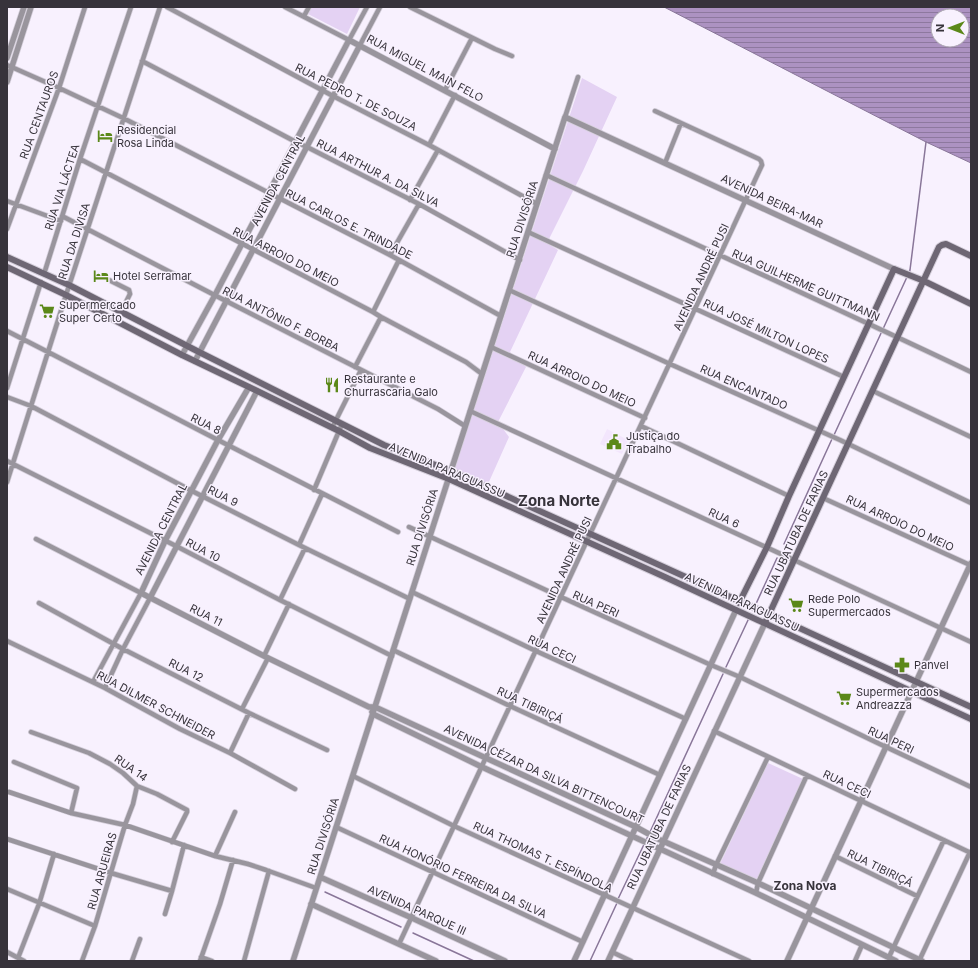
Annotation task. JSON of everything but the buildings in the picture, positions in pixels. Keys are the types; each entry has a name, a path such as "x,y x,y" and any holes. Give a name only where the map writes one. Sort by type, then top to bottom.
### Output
{"main road":[{"name":"RUA UBATUBA DE FARIAS","path":"765,623 873,391 921,280 939,247 946,244 971,256"},
{"name":"AVENIDA PARAGUASSU","path":"7,257 69,285 384,445 451,471 769,614 971,707"},
{"name":"AVENIDA PARAGUASSU","path":"7,267 66,294 182,355 250,387 370,448 448,479 765,623 971,719"},
{"name":"AVENIDA BEIRA-MAR","path":"896,270 921,280 971,304"},
{"name":"RUA UBATUBA DE FARIAS","path":"736,610 869,323 896,270"}],"street":[{"path":"7,58 24,7"},
{"path":"7,82 9,67 31,7"},
{"name":"RUA CENTAUROS","path":"7,229 59,88 85,7"},
{"name":"RUA VIA LÁCTEA","path":"44,274 80,159 131,7"},
{"name":"RUA DA DIVISA","path":"7,482 87,228 160,7"},
{"name":"RUA PEDRO T. DE SOUZA","path":"167,7 323,91 429,145 537,204"},
{"name":"RUA MIGUEL MAIN FELO","path":"285,7 360,45 555,149"},
{"path":"304,16 309,7"},
{"name":"AVENIDA CENTRAL","path":"182,355 367,7"},
{"name":"AVENIDA CENTRAL","path":"195,361 380,7"},
{"path":"410,7 494,49 512,56"},
{"path":"445,90 472,38"},
{"name":"RUA ARTHUR A. DA SILVA","path":"142,60 296,142 419,204 520,260"},
{"name":"RUA CARLOS E. TRINDADE","path":"9,67 59,88 123,118 390,255 501,316"},
{"name":"RUA DIVISÓRIA","path":"293,961 373,714 372,707 394,650 578,77"},
{"path":"429,145 455,95"},
{"path":"655,111 681,123 666,163"},
{"name":"AVENIDA BEIRA-MAR","path":"565,117 896,270"},
{"name":"AVENIDA ANDRÉ PUSI","path":"399,944 762,165 759,159 681,123"},
{"path":"410,200 438,150"},
{"name":"RUA ARROIO DO MEIO","path":"80,159 373,312 466,362 482,374"},
{"name":"RUA GUILHERME GUITTMANN","path":"546,175 869,323 971,372"},
{"name":"RUA ANTÔNIO F. BORBA","path":"7,200 87,228 438,409 465,426"},
{"path":"390,255 419,204"},
{"name":"RUA JOSÉ MILTON LOPES","path":"528,232 844,377"},
{"path":"373,312 399,260"},
{"path":"107,279 129,290 130,292 121,312"},
{"path":"7,388 41,282"},
{"name":"RUA ENCANTADO","path":"509,290 819,430 971,503"},
{"path":"355,367 381,317"},
{"name":"RUA 8","path":"7,331 398,532"},
{"name":"RUA ARROIO DO MEIO","path":"491,348 645,418"},
{"path":"332,428 360,370"},
{"name":"AVENIDA CENTRAL","path":"93,682 114,644 218,440 250,387"},
{"name":"AVENIDA CENTRAL","path":"105,688 123,649 257,391"},
{"path":"873,391 971,437"},
{"name":"RUA 9","path":"7,397 30,406 298,545 410,599"},
{"name":"RUA 6","path":"470,411 971,642"},
{"path":"314,490 342,424"},
{"path":"641,426 789,496"},
{"name":"RUA 10","path":"7,460 392,656"},
{"path":"298,545 322,494"},
{"name":"RUA ARROIO DO MEIO","path":"823,498 971,564"},
{"name":"RUA PERI","path":"409,527 740,678 971,786"},
{"name":"RUA 11","path":"36,539 266,657 372,707"},
{"path":"280,600 305,548"},
{"path":"786,961 971,564"},
{"path":"965,576 971,579"},
{"name":"RUA CECI","path":"412,592 536,651 686,719"},
{"name":"RUA 12","path":"38,603 123,649 249,713 327,750"},
{"path":"242,709 289,604"},
{"name":"RUA UBATUBA DE FARIAS","path":"574,961 604,895 635,837 636,827 736,610"},
{"name":"RUA UBATUBA DE FARIAS","path":"608,961 630,906 658,848 663,841 765,623"},
{"name":"RUA DILMER SCHNEIDER","path":"7,641 105,688 180,729 230,753 295,789"},
{"name":"RUA TIBIRIÇÁ","path":"394,650 510,706 660,775"},
{"name":"AVENIDA CÉZAR DA SILVA BITTENCOURT","path":"372,707 636,827 656,838 758,883 920,961"},
{"path":"230,753 249,713"},
{"name":"AVENIDA CÉZAR DA SILVA BITTENCOURT","path":"373,714 482,767 807,917 896,961"},
{"name":"RUA 14","path":"31,732 89,753 110,764 123,773 137,786 157,794 187,810 172,842"},
{"name":"RUA CECI","path":"714,732 971,852"},
{"path":"713,874 768,757"},
{"path":"14,762 77,788 71,813"},
{"path":"756,893 758,883 807,775"},
{"name":"RUA THOMAS T. ESPÍNDOLA","path":"353,776 454,826 749,961"},
{"name":"RUA ARUEIRAS","path":"82,961 95,926 125,825 133,804 137,786"},
{"path":"9,792 71,813 125,825 172,842 269,871 316,888"},
{"path":"215,856 235,812"},
{"name":"RUA HONÓRIO FERREIRA DA SILVA","path":"336,827 583,942"},
{"path":"7,839 172,891"},
{"path":"888,957 944,840"},
{"path":"165,914 184,845"},
{"path":"920,961 971,852"},
{"path":"18,958 39,904 54,854"},
{"name":"RUA TIBIRIÇÁ","path":"835,856 917,896"},
{"path":"212,961 200,959 220,904 233,860"},
{"path":"244,961 269,871"},
{"name":"AVENIDA PARQUE III","path":"320,877 505,961"},
{"path":"7,889 39,904 95,926"},
{"path":"311,904 436,961"},
{"path":"132,961 140,940"},
{"path":"854,961 862,945"},
{"path":"7,952 24,961"},
{"path":"612,952 631,961"}],"shaded area":[{"path":"312,7 360,7 347,34 308,14"},
{"path":"664,7 971,7 971,163 926,142"},
{"path":"582,78 617,97 583,171 547,243 558,250 510,352 526,367 498,422 509,437 488,484 454,470"},
{"name":"Justiça do Trabalho","path":"607,429 628,440 622,454 600,444"},
{"path":"768,763 803,779 756,881 720,864"}],"waterway":[{"path":"909,274 926,142"},
{"path":"834,435 907,277"},
{"path":"784,544 832,439"},
{"path":"755,606 777,558"},
{"path":"726,667 749,618"},
{"path":"650,832 723,674"},
{"path":"618,899 648,836"},
{"path":"325,892 401,927"},
{"path":"590,961 617,903"},
{"path":"413,933 474,961"}],"place":[{"name":"Residencial Rosa Linda","path":"105,136"},
{"name":"Hotel Serramar","path":"101,276"},
{"name":"Supermercado Super Certo","path":"47,311"},
{"name":"Restaurante e Churrascaria Galo","path":"332,385"},
{"name":"Justiça do Trabalho","path":"614,442"},
{"name":"Rede Polo Supermercados","path":"796,605"},
{"name":"Panvel","path":"902,665"},
{"name":"Supermercados Andreazza","path":"844,698"}],"district":[{"name":"Zona Norte","path":"559,500"},
{"name":"Zona Nova","path":"805,885"}]}
